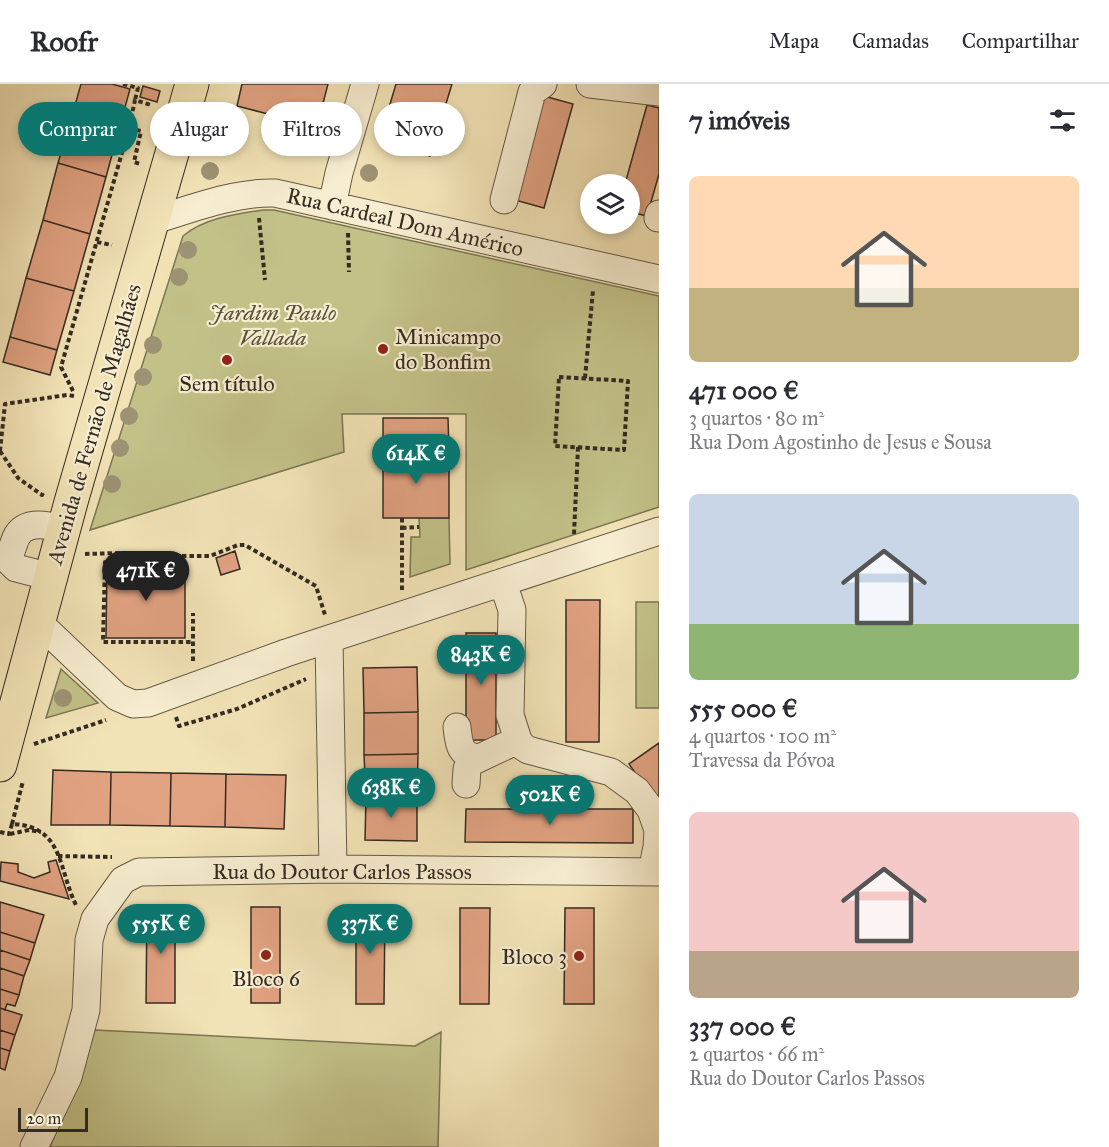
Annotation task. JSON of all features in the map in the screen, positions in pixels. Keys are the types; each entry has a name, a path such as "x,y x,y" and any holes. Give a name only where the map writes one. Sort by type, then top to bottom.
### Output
{"main road":[{"name":"Avenida de Fernão de Magalhães","path":"0,765 64,529 192,84"}],"street":[{"path":"340,208 339,173 365,84"},
{"path":"504,200 532,92 543,84"},
{"path":"590,84 659,92"},
{"name":"Rua Cardeal Dom Américo","path":"151,221 217,201 257,193 275,193 659,279"},
{"path":"51,577 16,568 9,558 18,532 23,529 45,524 64,529"},
{"path":"38,622 117,698 132,704 148,703 193,686 327,627 402,615 659,531"},
{"path":"500,583 512,610 510,716 518,740 528,750 611,772 637,791 651,810 658,830 656,872"},
{"path":"327,627 333,869"},
{"path":"457,727 462,750 468,756 477,758"},
{"path":"466,784 467,769 471,762 518,740"},
{"name":"Rua do Doutor Carlos Passos","path":"139,872 333,869 656,872"},
{"path":"34,1147 68,1077 88,998 89,940 96,919 123,880 139,872"}],"path":[{"path":"123,84 138,88 135,100 150,105"},
{"path":"138,130 141,131 138,144"},
{"path":"45,489 42,495 18,478 0,451 5,404 67,395 75,397 61,367 121,156"},
{"path":"135,156 134,162 142,165"},
{"path":"257,193 265,280"},
{"path":"340,208 350,272"},
{"path":"97,242 112,245"},
{"path":"585,378 596,265"},
{"path":"559,377 585,378 628,381 624,450 555,446 559,377"},
{"path":"573,559 578,447"},
{"path":"402,518 402,615"},
{"path":"402,528 419,527"},
{"path":"90,554 210,556 238,545 245,545 316,586 327,627"},
{"path":"128,556 120,562 105,562 103,642 193,642"},
{"path":"193,613 193,686"},
{"path":"33,744 110,718"},
{"path":"9,834 12,824 34,826 43,833 55,848 78,910 96,919"},
{"path":"0,832 9,834 29,830 43,833"},
{"path":"58,856 119,857 127,860 139,872"}],"green space":[{"name":"Jardim Paulo Vallada","path":"263,210 274,210 659,296 659,507 466,570 466,414 342,414 344,452 90,530 183,236 210,221"},
{"path":"419,518 449,518 450,564 410,577 411,537 420,537"},
{"path":"636,602 659,602 659,708 636,708"},
{"path":"61,669 98,703 46,718"},
{"path":"95,1030 415,1046 441,1032 438,1147 50,1147"}],"building":[{"path":"81,84 112,84 130,89 126,102 76,102"},
{"path":"242,84 328,84 323,102 261,102 261,112 249,109 249,102 238,102"},
{"path":"396,84 452,84 446,102 391,102"},
{"path":"143,86 160,91 157,102 140,97"},
{"path":"544,96 573,104 544,208 515,200"},
{"path":"647,105 659,108 659,174 647,216 640,214 640,174 628,174"},
{"path":"60,156 112,156 106,177 58,163"},
{"path":"58,163 106,177 90,234 43,220"},
{"path":"43,220 90,234 74,291 26,278"},
{"path":"26,278 74,291 57,350 10,337"},
{"path":"10,337 57,350 50,375 3,362"},
{"path":"383,418 448,418 449,452 383,453"},
{"path":"449,452 449,518 383,518 383,453"},
{"path":"235,551 240,569 221,575 216,558"},
{"path":"107,566 185,567 185,638 106,638"},
{"path":"566,600 600,600 599,742 566,742"},
{"path":"466,633 496,633 496,740 466,740"},
{"path":"417,667 418,712 364,713 363,668"},
{"path":"418,712 418,754 364,755 364,713"},
{"path":"659,743 659,797 654,800 629,764"},
{"path":"418,754 417,798 366,797 364,755"},
{"path":"53,770 111,772 110,825 51,825"},
{"path":"111,772 171,773 170,826 110,825"},
{"path":"171,773 226,774 225,827 170,826"},
{"path":"226,774 286,775 284,829 225,827"},
{"path":"366,797 417,798 417,841 365,840"},
{"path":"466,809 633,809 633,843 465,842"},
{"path":"56,860 69,899 0,881 1,862 18,864 18,872 34,878 50,872 48,862"},
{"path":"0,902 44,915 35,943 0,932"},
{"path":"147,906 175,907 175,1003 146,1003"},
{"name":"Bloco 6","path":"251,907 280,907 280,1003 251,1003"},
{"path":"356,907 385,907 384,1004 356,1004"},
{"path":"460,908 490,908 489,1004 460,1004"},
{"name":"Bloco 3","path":"565,908 594,908 594,1004 564,1004"},
{"path":"0,932 35,943 30,960 0,950"},
{"path":"0,950 30,960 24,976 0,968"},
{"path":"0,968 24,976 19,995 0,989"},
{"path":"0,989 19,995 15,1006 7,1004 5,1010 0,1008"},
{"path":"0,1008 22,1015 15,1035 0,1030"},
{"path":"0,1030 15,1035 10,1051 0,1048"},
{"path":"0,1048 10,1051 5,1070 0,1068"}],"place":[{"name":"Minicampo do Bonfim","path":"383,349"},
{"name":"Sem título","path":"227,360"},
{"name":"Bloco 6","path":"266,955"},
{"name":"Bloco 3","path":"579,956"}]}
